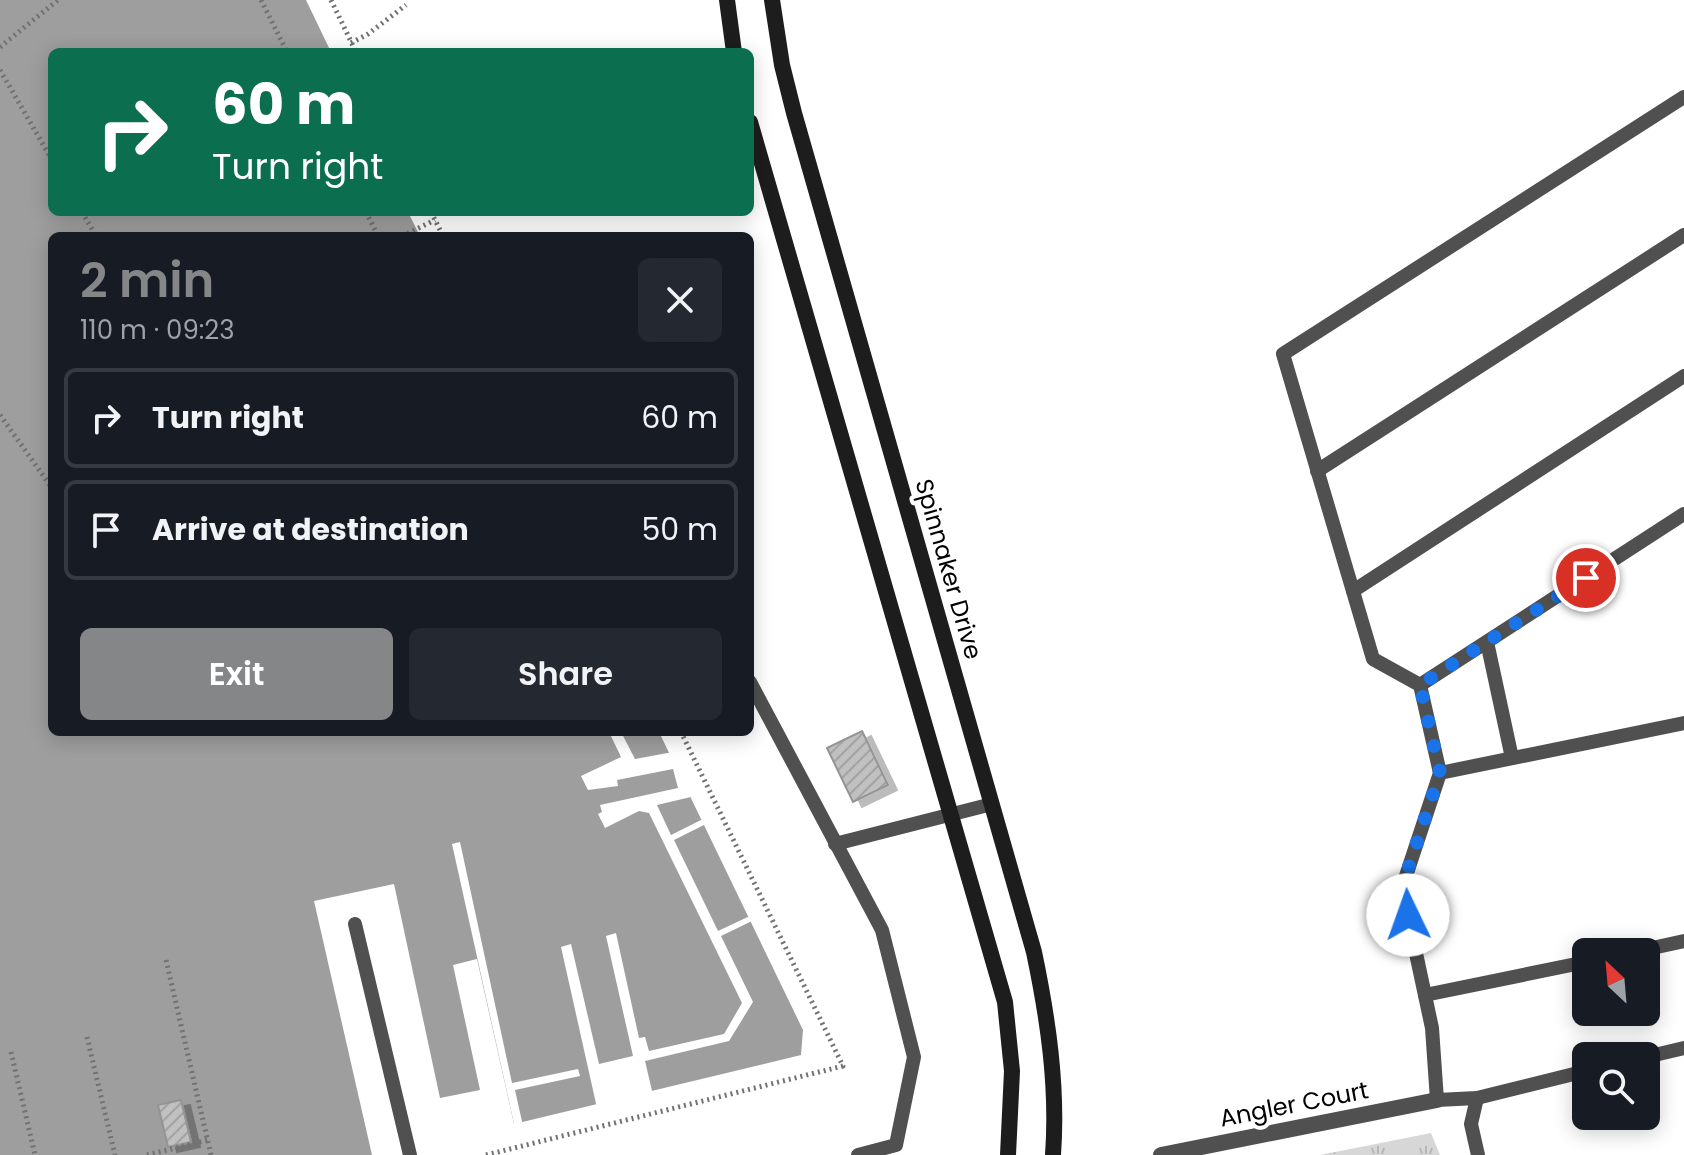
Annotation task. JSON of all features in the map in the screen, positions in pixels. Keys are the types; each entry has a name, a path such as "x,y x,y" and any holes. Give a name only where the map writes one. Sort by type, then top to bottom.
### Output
{"street":[{"path":"727,0 733,48"},
{"name":"Spinnaker Drive","path":"772,0 782,65 794,113 1034,952 1053,1067 1053,1155"},
{"path":"754,136 1005,1002 1012,1071 1008,1155"},
{"name":"Angler Court","path":"1161,1155 1437,1100"}],"lane":[{"path":"1572,1074 1477,1098 1437,1100 1432,1028 1402,888 1440,773 1420,685 1373,659 1283,354 1684,97"},
{"path":"1317,471 1684,235"},
{"path":"1353,591 1684,376"},
{"path":"1420,685 1684,514"},
{"path":"1487,642 1512,758"},
{"path":"754,690 882,930 914,1057 896,1145 858,1155"},
{"path":"1440,773 1684,723"},
{"path":"835,844 992,804"},
{"path":"355,924 410,1155"},
{"path":"1660,946 1684,941"},
{"path":"1425,995 1572,965"},
{"path":"1660,1054 1684,1048"},
{"path":"1477,1098 1471,1124 1478,1155"}],"path":[{"path":"0,47 58,0"},
{"path":"261,0 285,48"},
{"path":"331,0 354,48"},
{"path":"351,43 406,5"},
{"path":"0,70 48,153"},
{"path":"433,216 441,232"},
{"path":"410,232 435,220"},
{"path":"0,415 48,482"},
{"path":"486,1155 843,1066 683,736"},
{"path":"166,960 211,1155"},
{"path":"87,1037 115,1155"},
{"path":"11,1052 35,1155"},
{"path":"147,1155 208,1140"}],"green space":[{"path":"1431,1133 1440,1155 1320,1155"}],"shaded area":[{"path":"0,0 306,0 329,48 48,48 48,216 410,216 418,232 48,232 48,736 661,736 803,1030 801,1055 514,1124 477,959 453,965 480,1090 440,1098 394,884 314,901 372,1155 0,1155"}],"pier":[{"path":"611,736 623,736 635,759 673,752 695,796 657,805 671,835 705,818 708,823 674,840 718,931 752,915 754,920 721,936 753,1002 729,1041 645,1061 653,1095 597,1108 561,947 571,944 599,1064 633,1056 606,936 616,933 639,1038 645,1037 649,1051 724,1034 742,1003 649,813 639,811 605,828 598,814 602,812 600,805 678,788 673,769 617,780 618,786 588,790 581,776 621,757"},
{"path":"460,842 512,1083 578,1069 580,1076 515,1090 523,1126 515,1128 452,844"}],"building":[{"path":"862,731 888,785 853,802 827,748"},
{"path":"181,1100 191,1142 168,1147 158,1105"}],"route":[{"path":"1408,915 1402,888 1440,773 1420,685 1586,578"}]}
